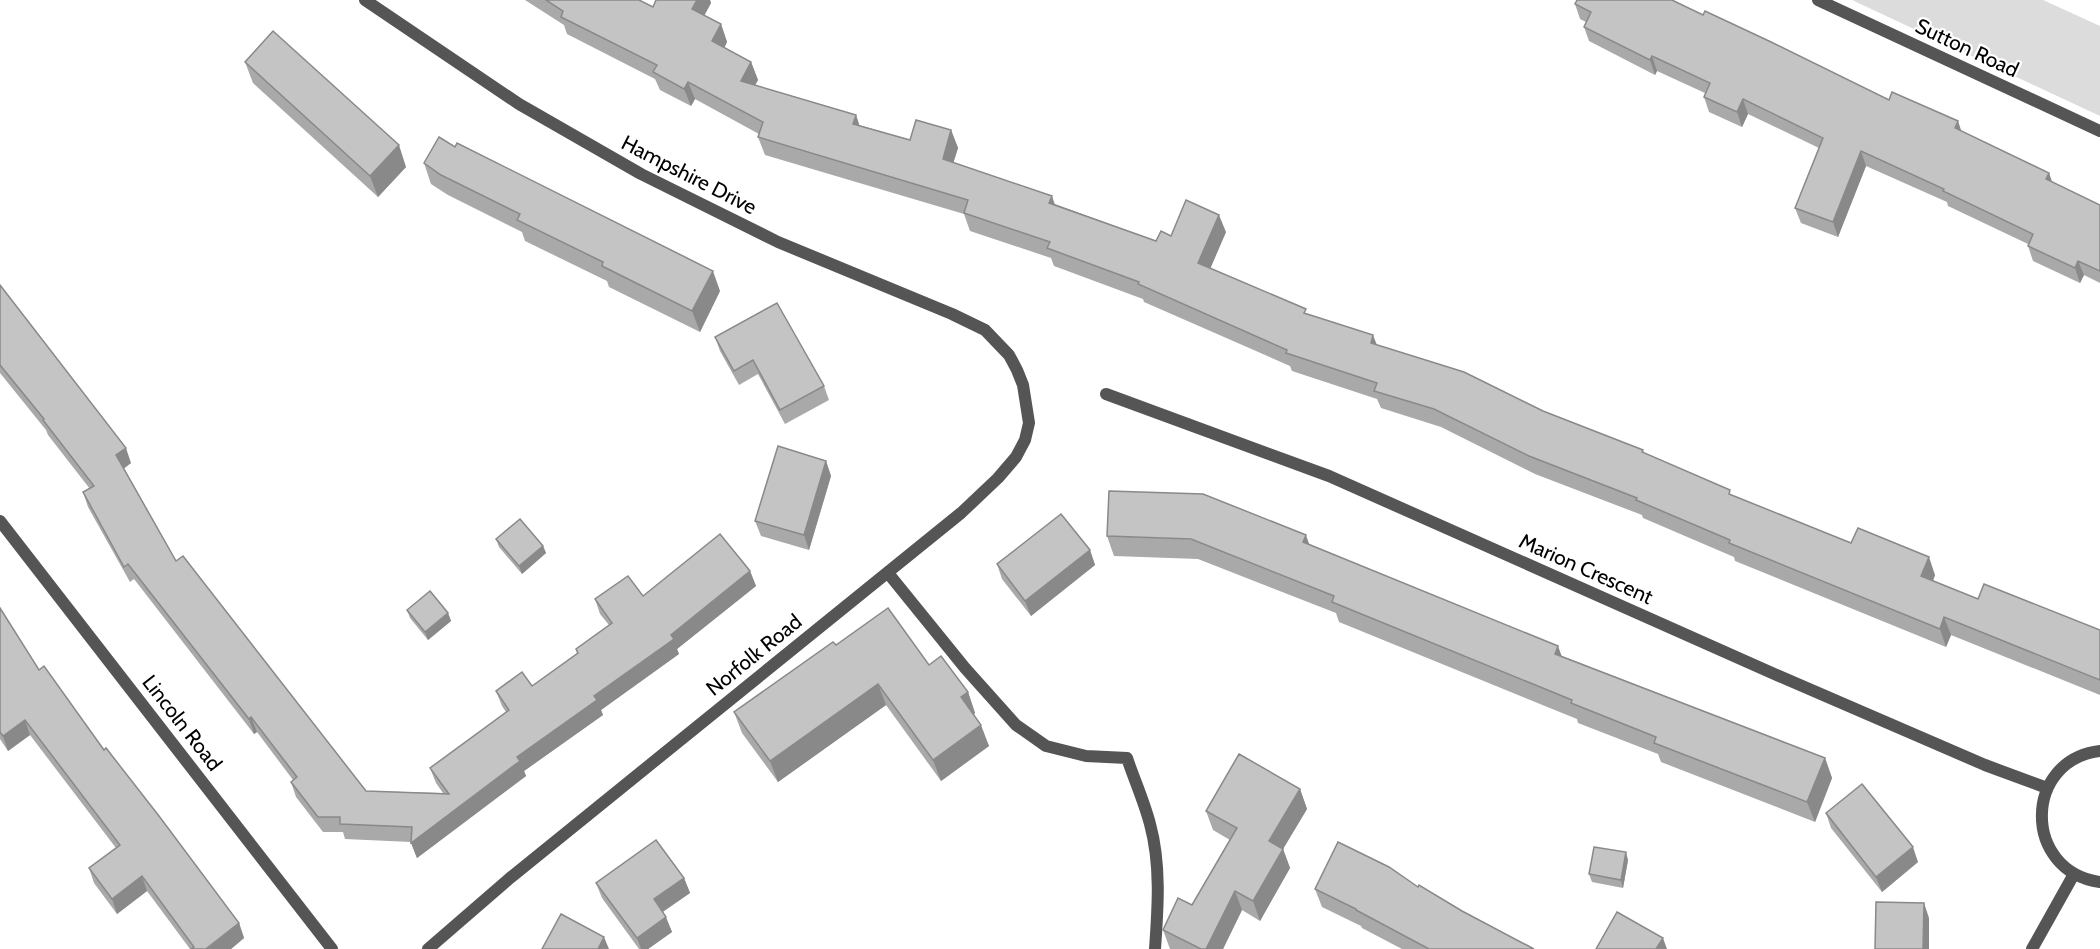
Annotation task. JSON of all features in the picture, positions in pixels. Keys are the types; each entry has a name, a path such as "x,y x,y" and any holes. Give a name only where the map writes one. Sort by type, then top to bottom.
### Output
{"street":[{"name":"Hampshire Drive","path":"365,0 519,104 641,174 778,242 952,314 985,330 1009,354"},
{"name":"Sutton Road","path":"1818,0 2100,131"},
{"name":"Norfolk Road","path":"428,949 510,878 962,513 998,478 1016,457 1025,440 1029,423 1023,385 1009,354"},
{"name":"Marion Crescent","path":"1106,394 1329,476 1779,676 1985,765 2047,788"},
{"name":"Lincoln Road","path":"0,521 332,949"},
{"path":"888,573 964,668 1016,725 1046,746 1086,756 1126,758 1150,824 1156,859 1159,898 1155,949"},
{"path":"2100,751 2086,753 2059,771 2047,788 2042,809 2043,831 2051,851 2074,874 2100,882"},
{"path":"2032,949 2074,874"}],"shaded area":[{"path":"1852,0 2043,0 2100,26 2100,116"}],"building":[{"path":"546,0 639,0 653,7 656,0 697,0 692,9 721,24 712,41 751,62 741,81 856,115 853,124 910,140 916,120 951,130 943,159 1052,196 1049,203 1156,241 1161,231 1171,236 1186,200 1219,215 1198,263 1306,309 1304,313 1373,335 1371,343 1464,372 1543,411 1643,450 1642,452 1730,490 1729,494 1851,543 1858,528 1929,557 1921,576 1978,599 1984,584 2100,630 2100,680 1944,617 1940,629 1729,543 1730,540 1636,500 1637,498 1529,456 1434,409 1374,391 1377,383 1286,353 1287,350 1138,284 1139,282 1047,248 1050,242 964,213 968,200 758,137 763,122 688,82 684,89 653,72 657,65 561,17 563,11"},
{"path":"1577,0 1672,0 1703,15 1705,11 1889,100 1892,92 1958,121 1955,128 2049,173 2046,179 2100,205 2100,271 2078,261 2075,268 2028,246 2033,234 1943,191 1944,189 1861,151 1833,222 1795,208 1823,138 1743,99 1737,112 1704,97 1710,83 1652,56 1650,60 1584,27 1591,12 1575,4"},
{"path":"273,31 399,145 370,176 245,62"},
{"path":"439,137 455,147 457,143 713,271 692,311 602,266 603,262 517,220 520,214 441,175 424,163"},
{"path":"0,285 126,448 116,455 176,561 183,556 366,791 449,794 430,768 509,710 496,691 522,672 532,686 578,653 576,649 612,623 595,599 628,576 643,596 720,534 750,571 671,635 674,639 594,696 597,700 517,757 520,761 411,843 412,827 340,824 340,817 318,817 291,782 297,777 251,717 249,719 128,564 124,567 83,492 94,486 0,365"},
{"path":"777,303 824,386 780,410 753,360 734,371 715,337"},
{"path":"778,446 826,461 804,535 755,521"},
{"path":"1109,491 1203,494 1306,535 1303,542 1558,646 1555,654 1825,758 1807,802 1654,743 1656,737 1571,703 1572,700 1332,602 1334,596 1191,539 1107,536"},
{"path":"1061,514 1090,550 1025,601 997,564"},
{"path":"520,519 543,546 519,566 496,539"},
{"path":"430,591 448,613 425,632 407,610"},
{"path":"0,608 39,670 44,666 104,750 106,748 239,923 208,949 191,949 194,947 142,876 112,899 89,868 120,845 25,720 3,736 0,732"},
{"path":"888,608 929,665 941,656 968,692 961,697 981,725 933,760 878,684 770,761 734,712 833,642 836,645"},
{"path":"1239,754 1300,789 1269,841 1283,849 1253,901 1235,891 1206,949 1201,949 1163,930 1178,898 1192,905 1237,828 1206,811"},
{"path":"1862,784 1913,847 1876,877 1826,813"},
{"path":"656,840 684,878 654,899 666,917 637,938 596,883"},
{"path":"1338,842 1389,867 1418,887 1419,885 1462,911 1534,949 1429,949 1315,889"},
{"path":"1594,847 1626,852 1621,880 1589,874"},
{"path":"1876,902 1924,903 1923,949 1875,949"},
{"path":"1617,912 1663,938 1656,949 1596,949"},
{"path":"561,914 604,937 598,949 542,949"}]}
